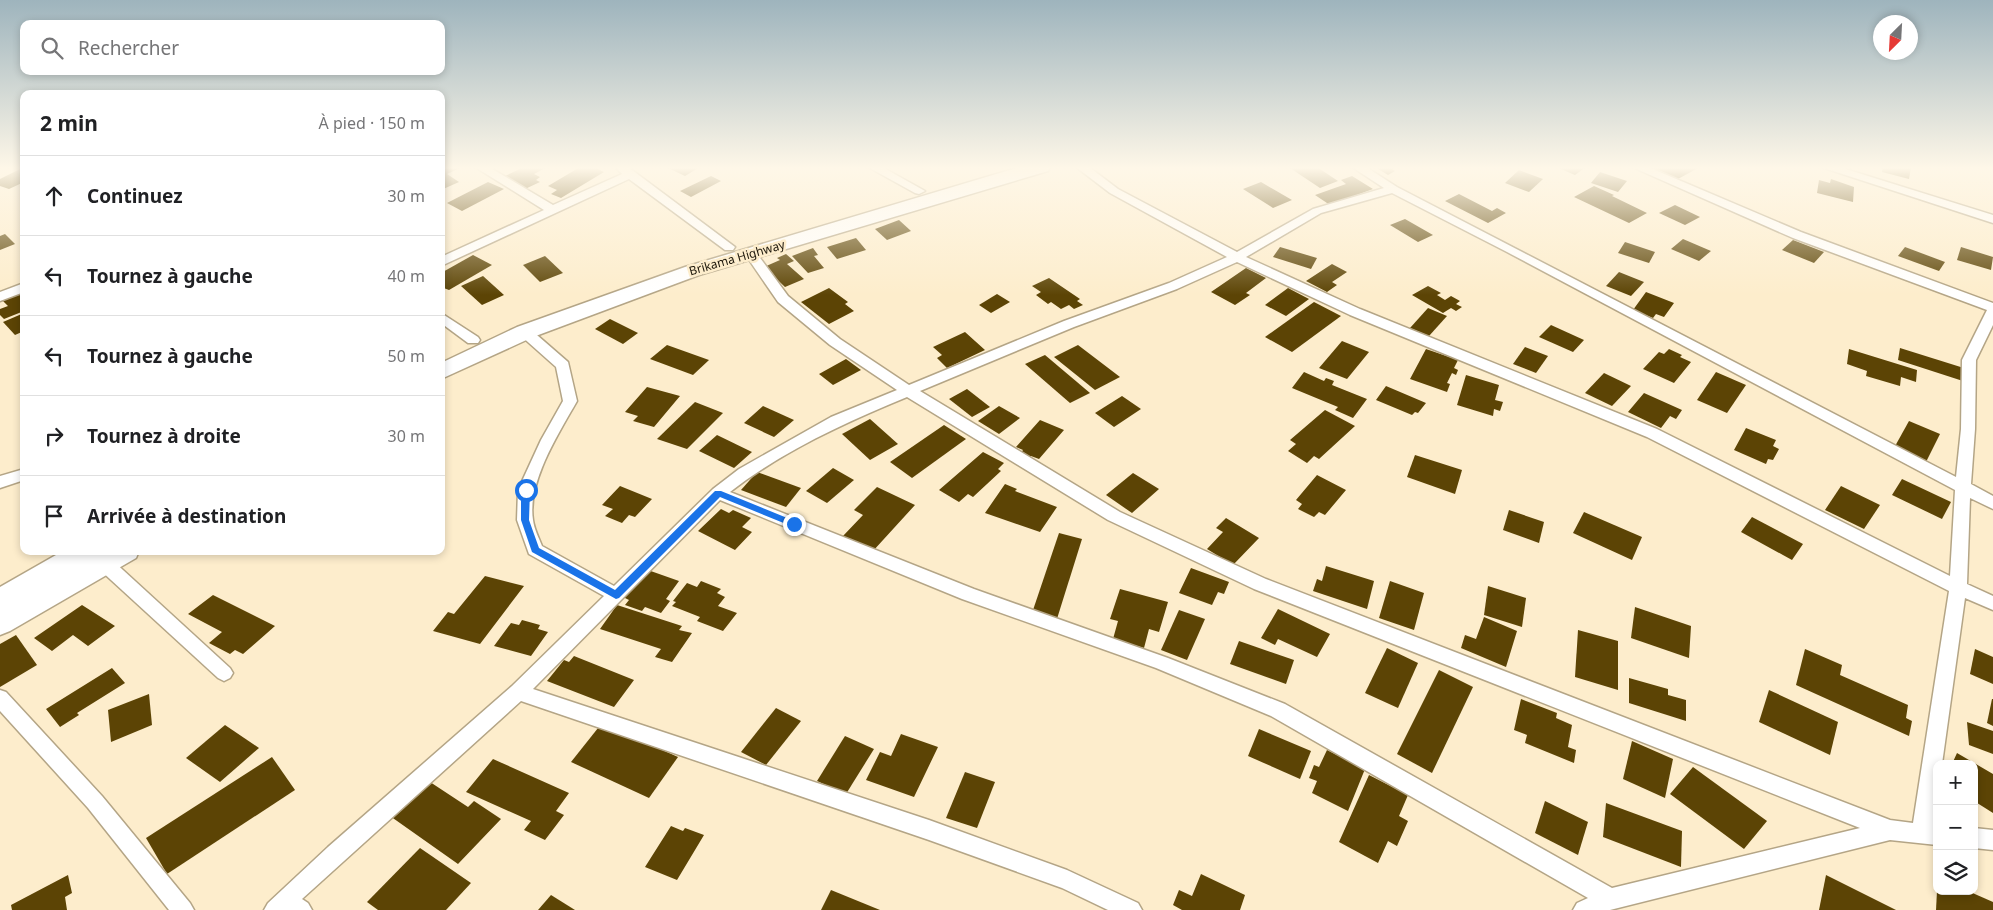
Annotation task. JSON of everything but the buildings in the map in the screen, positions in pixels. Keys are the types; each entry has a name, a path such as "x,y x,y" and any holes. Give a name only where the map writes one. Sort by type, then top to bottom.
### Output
{"highway":[{"name":"Brikama Highway","path":"445,354 473,340 629,280 729,247 856,209"},
{"name":"Brikama Highway","path":"445,370 525,332 692,271 901,209"},
{"path":"0,601 96,555"},
{"path":"0,623 97,555"}],"street":[{"path":"679,209 729,247"},
{"path":"1148,209 1237,257 1355,312 1652,433 1958,588 1993,603"},
{"path":"287,907 518,692 718,493 744,473 836,421 1069,324 1172,286 1237,257 1322,209"},
{"path":"1433,209 1993,503"},
{"path":"751,254 783,299 836,342 908,390 1114,516 1260,584 1890,830 1929,834 1958,588 1962,487 1968,429 1969,360 1993,310 1797,235 1736,209"},
{"path":"1962,209 1993,219"},
{"path":"445,260 553,210"},
{"path":"0,298 20,289"},
{"path":"445,320 473,340"},
{"path":"525,332 563,365 570,401 548,440 526,490 525,520 535,550 616,595"},
{"path":"0,482 20,475"},
{"path":"718,493 968,594 1162,663 1278,710 1611,899"},
{"path":"99,555 224,674"},
{"path":"518,692 929,830 1067,880 1131,910"},
{"path":"0,698 95,802 183,910"},
{"path":"1584,910 1611,899 1890,830"},
{"path":"1978,838 1993,840"}],"route":[{"path":"526,490 525,520 535,550 616,595 718,493 794,524"}]}
